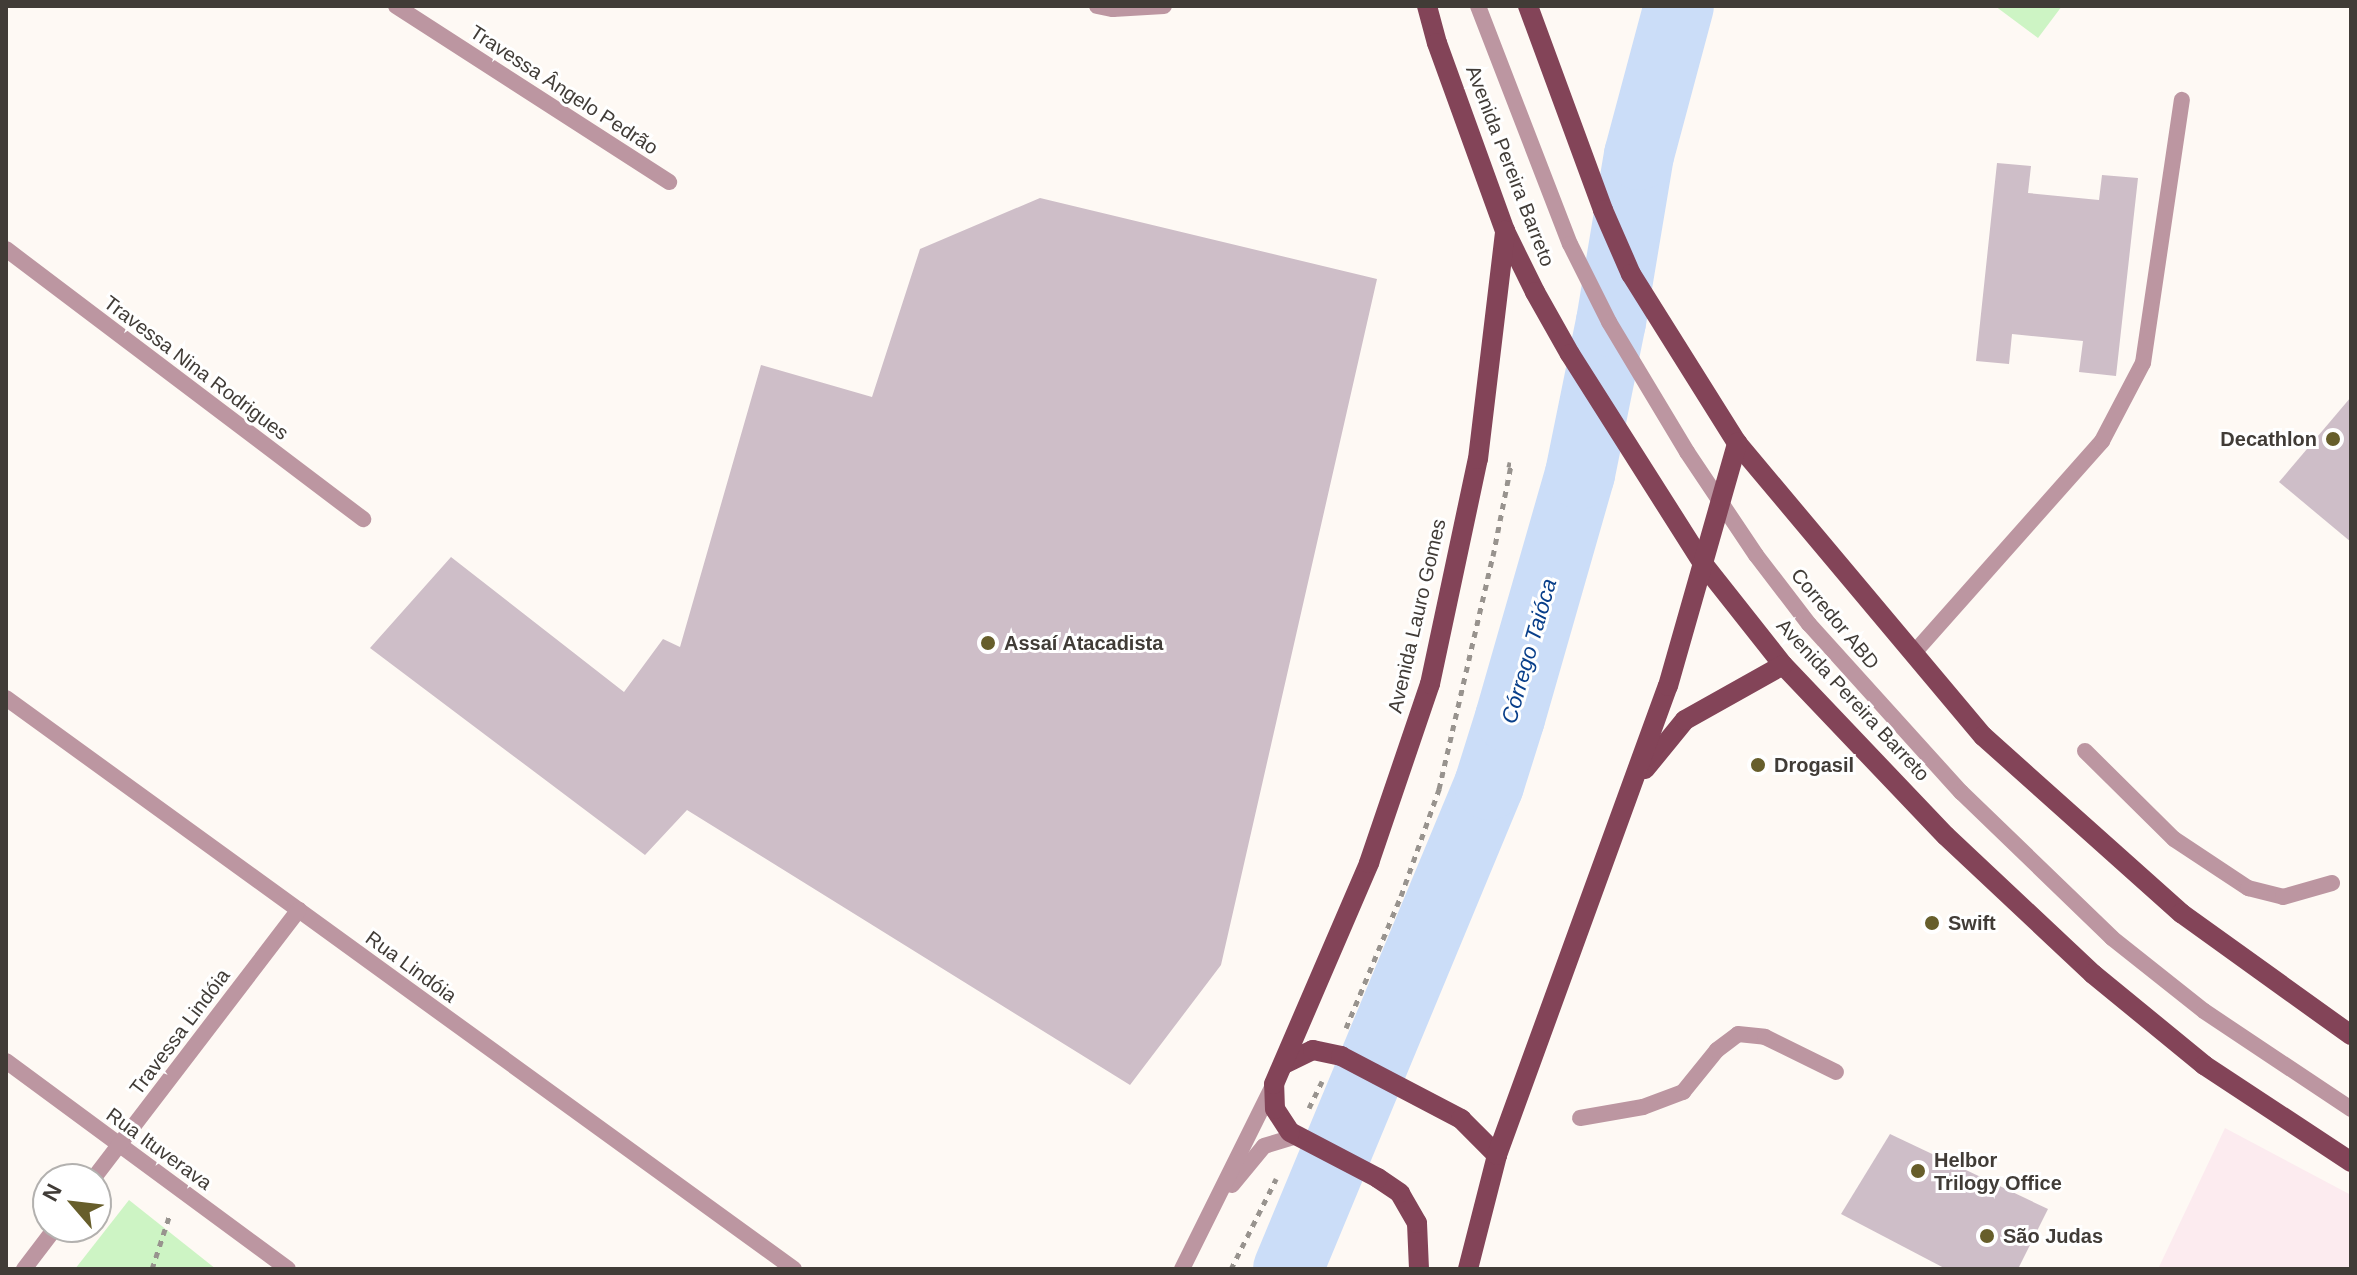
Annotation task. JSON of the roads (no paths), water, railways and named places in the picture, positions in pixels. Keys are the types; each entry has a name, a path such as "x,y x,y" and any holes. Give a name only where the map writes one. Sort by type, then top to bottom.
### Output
{"main road":[{"name":"Avenida Pereira Barreto","path":"1427,6 1437,43 1505,231 1570,354 1704,565 1783,665 1946,836 2093,974 2204,1065 2351,1162"},
{"path":"1528,6 1603,210 1631,274 1737,443 1983,736 2181,913 2351,1035"},
{"name":"Avenida Lauro Gomes","path":"1274,1084 1369,863 1430,684 1478,459 1505,231"},
{"path":"1468,1269 1497,1155 1550,1003 1635,782 1704,565 1737,443"},
{"path":"1635,782 1685,720 1783,665"},
{"path":"1284,1064 1313,1050 1351,1061 1476,1130 1497,1155"},
{"path":"1274,1084 1275,1109 1285,1127 1400,1193 1417,1223 1419,1269"}],"street":[{"name":"Travessa Ângelo Pedrão","path":"396,6 669,182"},
{"path":"1097,6 1113,9 1164,6"},
{"name":"Corredor ABD","path":"1478,6 1570,244 1609,322 1720,502 1809,624 1961,792 2112,938 2204,1011 2351,1109"},
{"path":"1913,654 2102,441 2143,363 2182,100"},
{"name":"Travessa Nina Rodrigues","path":"6,249 363,519"},
{"name":"Rua Lindóia","path":"6,698 794,1269"},
{"path":"2085,751 2174,839 2248,888 2283,897 2332,883"},
{"name":"Travessa Lindóia","path":"105,1163 299,910"},
{"path":"1580,1118 1643,1107 1683,1092 1717,1050 1738,1034 1765,1037 1836,1072"},
{"name":"Rua Ituverava","path":"6,1061 288,1269"},
{"name":"Avenida Lauro Gomes","path":"1182,1269 1274,1084"},
{"name":"Avenida Lauro Gomes","path":"1207,1218 1260,1150 1277,1139 1305,1140"},
{"path":"24,1269 44,1243"}],"waterway":[{"name":"Córrego Taióca","path":"1288,1269 1489,785 1510,718 1580,474 1611,322 1639,155 1679,6"}],"place":[{"name":"Decathlon","path":"2333,439"},
{"name":"Assaí Atacadista","path":"988,643"},
{"name":"Drogasil","path":"1758,765"},
{"name":"Swift","path":"1932,923"},
{"name":"Helbor Trilogy Office","path":"1918,1171"},
{"name":"São Judas","path":"1987,1236"}]}
